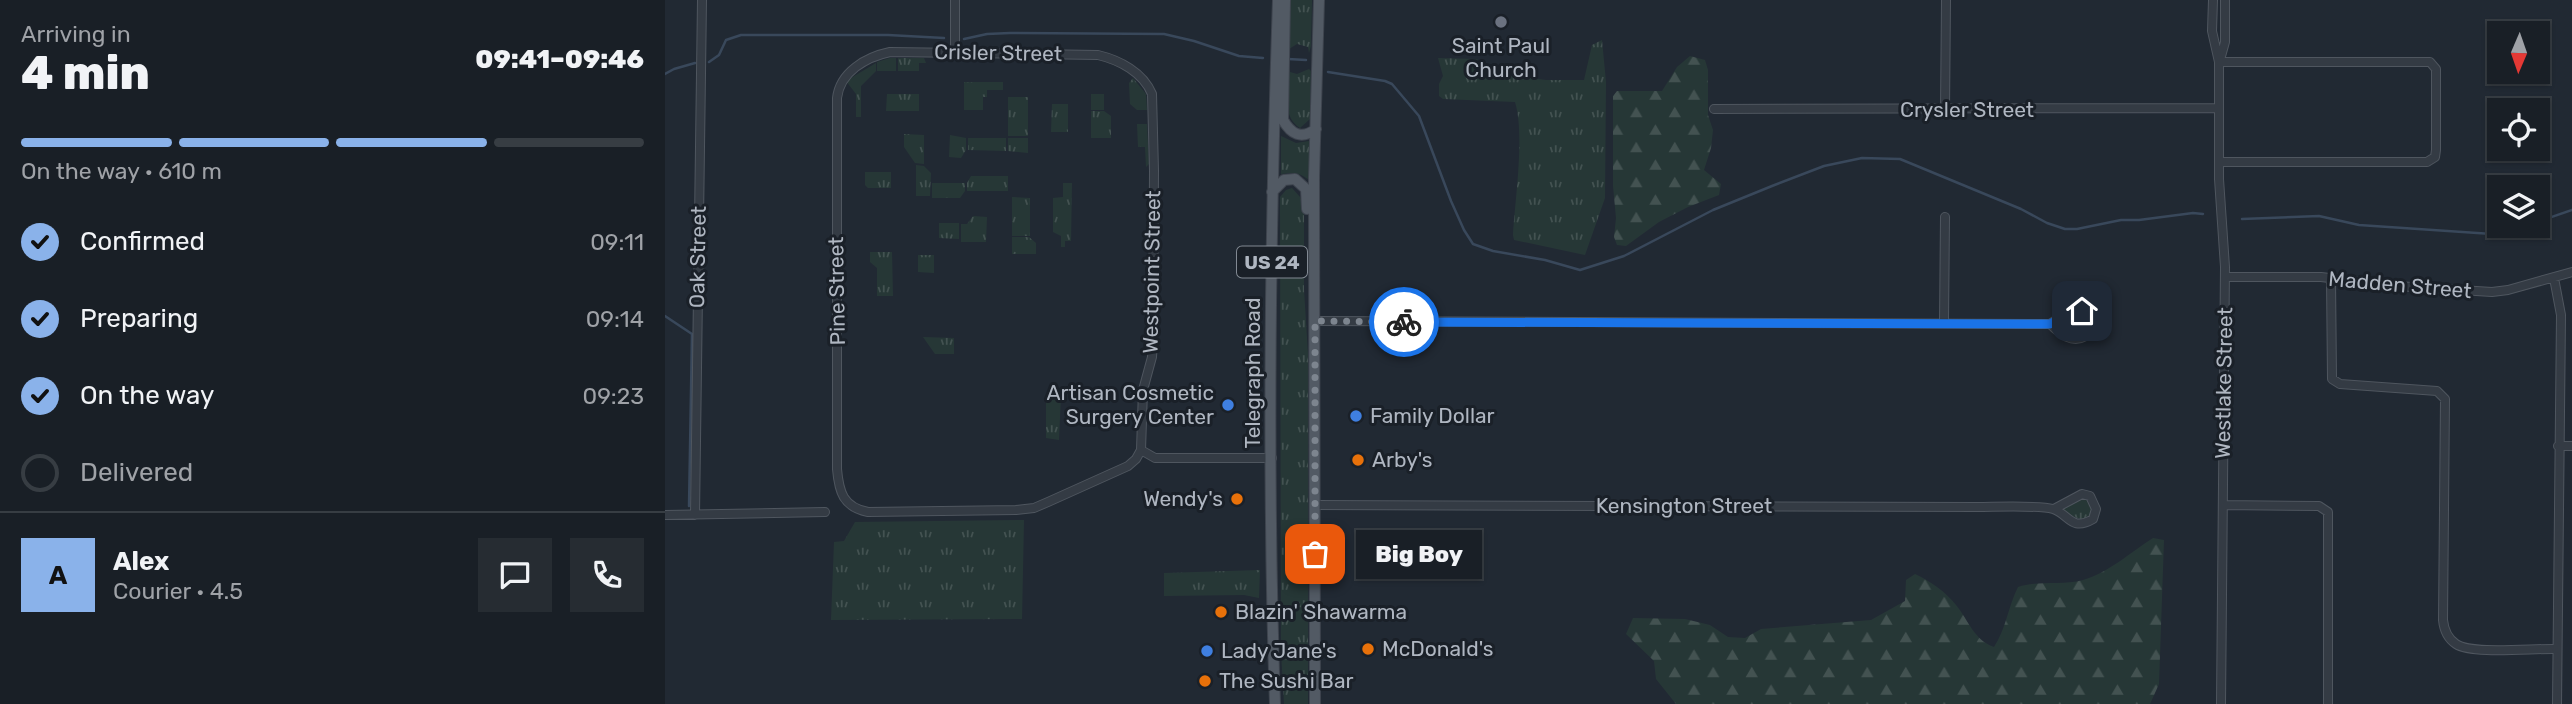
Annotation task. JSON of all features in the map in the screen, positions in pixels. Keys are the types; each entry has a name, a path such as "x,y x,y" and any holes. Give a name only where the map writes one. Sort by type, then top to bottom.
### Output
{"main road":[{"name":"Telegraph Road","path":"1275,704 1272,192 1278,0"},
{"path":"1285,0 1283,120 1289,131 1295,135 1310,133 1315,129"},
{"name":"US 24","path":"1315,704 1315,129 1319,0"},
{"path":"1272,192 1279,183 1289,179 1295,180 1306,189 1307,290 1315,342"},
{"path":"1274,665 1280,684 1281,704"}],"street":[{"name":"Oak Street","path":"695,515 702,0"},
{"path":"955,0 955,53"},
{"path":"1945,110 1946,0"},
{"name":"Westlake Street","path":"2213,0 2213,32 2219,62 2219,162 2225,277 2221,704"},
{"name":"Westlake Street","path":"2219,62 2225,42 2225,0"},
{"name":"Crisler Street","path":"840,83 848,72 884,54 1098,55 1136,73 1147,83 1151,94"},
{"path":"2219,62 2428,61 2436,69 2436,154 2433,160 2219,162"},
{"name":"Pine Street","path":"840,83 837,98 837,469 838,485 843,498 852,507 868,512 1026,509 1128,466 1136,460 1141,450"},
{"name":"Westpoint Street","path":"1141,450 1143,390 1153,342 1154,170 1151,94"},
{"name":"Crysler Street","path":"1714,109 2219,108"},
{"path":"1944,323 1945,217"},
{"name":"Madden Street","path":"2225,277 2331,278 2397,286 2492,292 2572,272"},
{"path":"2331,278 2331,376 2335,382 2437,391 2445,399 2443,620 2448,638 2456,645 2472,649 2557,649"},
{"path":"2554,278 2561,315 2557,704"},
{"path":"1315,321 2050,324 2072,311 2082,311 2090,321 2089,331 2082,339 2068,338 2050,324"},
{"path":"2558,446 2572,446"},
{"path":"1141,450 1155,458 1272,458"},
{"name":"Kensington Street","path":"1315,505 2054,509 2082,494 2089,496 2096,509 2093,519 2083,524 2070,521 2054,509"},
{"path":"2223,505 2319,506 2326,509 2329,516 2328,704"},
{"path":"665,515 825,512"}],"green space":[{"path":"1288,0 1312,0 1309,53 1308,47 1297,44 1289,49"},
{"path":"1602,40 1606,82 1605,198 1585,255 1514,240 1519,149 1515,102 1443,99 1439,96 1439,84 1443,76 1438,58 1477,59 1490,73 1546,80 1584,80 1592,45"},
{"path":"1690,56 1705,60 1708,70 1708,115 1713,130 1704,170 1721,184 1719,195 1659,222 1626,246 1617,245 1614,237 1616,218 1613,186 1613,96 1617,91 1662,91 1677,67"},
{"path":"896,58 896,71 877,71 877,62"},
{"path":"898,58 924,58 926,63 919,63 919,71 898,71"},
{"path":"876,63 876,71 861,86 861,117 856,117 856,94 846,81"},
{"path":"1288,68 1290,72 1297,74 1309,69 1311,71 1310,119 1300,128 1290,117 1288,109"},
{"path":"1133,78 1146,94 1147,110 1137,110 1130,104 1129,83"},
{"path":"964,82 1003,82 1003,90 987,90 987,97 983,97 983,110 964,110"},
{"path":"887,94 919,94 919,111 886,111"},
{"path":"1091,94 1104,94 1104,110 1091,110"},
{"path":"1008,97 1028,97 1028,136 1008,136"},
{"path":"1052,104 1068,104 1068,132 1051,132"},
{"path":"1091,111 1104,111 1111,116 1111,138 1091,138"},
{"path":"1137,124 1147,124 1149,164 1146,167 1145,147 1138,147"},
{"path":"904,134 924,135 924,164 915,163 904,147"},
{"path":"950,135 966,138 966,150 961,158 949,157"},
{"path":"1281,136 1296,143 1309,141 1309,180 1296,173 1281,174"},
{"path":"968,138 1006,138 1006,151 968,150"},
{"path":"1008,138 1028,138 1028,153 1008,151"},
{"path":"916,165 924,166 931,173 930,196 916,196"},
{"path":"865,172 891,172 891,188 868,188 865,185"},
{"path":"971,176 1008,176 1008,191 967,191"},
{"path":"932,183 965,183 965,191 960,198 932,198"},
{"path":"1063,183 1072,183 1071,241 1065,241 1065,247 1061,247 1061,236 1053,232 1053,198 1063,197"},
{"path":"1292,188 1300,197 1304,208 1304,290 1308,354 1308,704 1284,704 1281,652 1280,197"},
{"path":"1012,197 1030,198 1030,236 1012,236"},
{"path":"973,216 987,217 986,242 961,242 961,224 967,224"},
{"path":"939,223 959,223 959,239 939,238"},
{"path":"1012,237 1029,237 1036,243 1036,254 1012,254"},
{"path":"870,252 892,252 893,296 877,296 877,268 870,262"},
{"path":"918,255 934,255 934,273 918,272"},
{"path":"2073,315 2083,316 2087,323 2081,333 2069,333 2055,325"},
{"path":"923,337 954,338 954,354 935,354"},
{"path":"1048,392 1061,394 1059,440 1046,438"},
{"path":"2082,498 2091,501 2093,510 2089,518 2079,519 2062,510"},
{"path":"1024,520 1022,619 831,620 834,542 844,541 855,522"},
{"path":"2153,538 2164,540 2159,684 2150,704 1676,704 1656,679 1654,661 1626,634 1633,618 1685,619 1710,625 1728,637 1745,638 1761,629 1871,620 1905,601 1906,580 1915,574 1932,583 1947,596 1981,640 1994,647 2018,587 2075,582 2092,577"},
{"path":"1260,570 1259,598 1244,595 1164,596 1164,573"}],"waterway":[{"path":"964,39 1010,33 1164,34 1239,56 1263,58"},
{"path":"709,62 719,55 726,40 741,35 888,35 944,38"},
{"path":"1288,59 1306,60"},
{"path":"665,74 695,63"},
{"path":"1328,72 1392,84 1419,116 1451,201 1473,244 1580,270 1624,256 1713,210 1772,186 1824,166 1862,158 1900,159 2065,229 2121,220 2203,214"},
{"path":"2550,218 2572,210"},
{"path":"2242,219 2319,216 2359,225 2487,234"},
{"path":"665,316 692,334 689,506"}],"way so far":[{"path":"1315,554 1315,321 1404,322"}],"place":[{"name":"Saint Paul Church","path":"1501,22"},
{"name":"Artisan Cosmetic Surgery Center","path":"1228,405"},
{"name":"Family Dollar","path":"1356,416"},
{"name":"Arby's","path":"1358,460"},
{"name":"Wendy's","path":"1237,499"},
{"name":"Big Boy","path":"1315,554"},
{"name":"Blazin' Shawarma","path":"1221,612"},
{"name":"McDonald's","path":"1368,649"},
{"name":"Lady Jane's","path":"1207,651"},
{"name":"The Sushi Bar","path":"1205,681"}],"route":[{"path":"1404,322 2050,324 2064,314 2082,311"}]}
